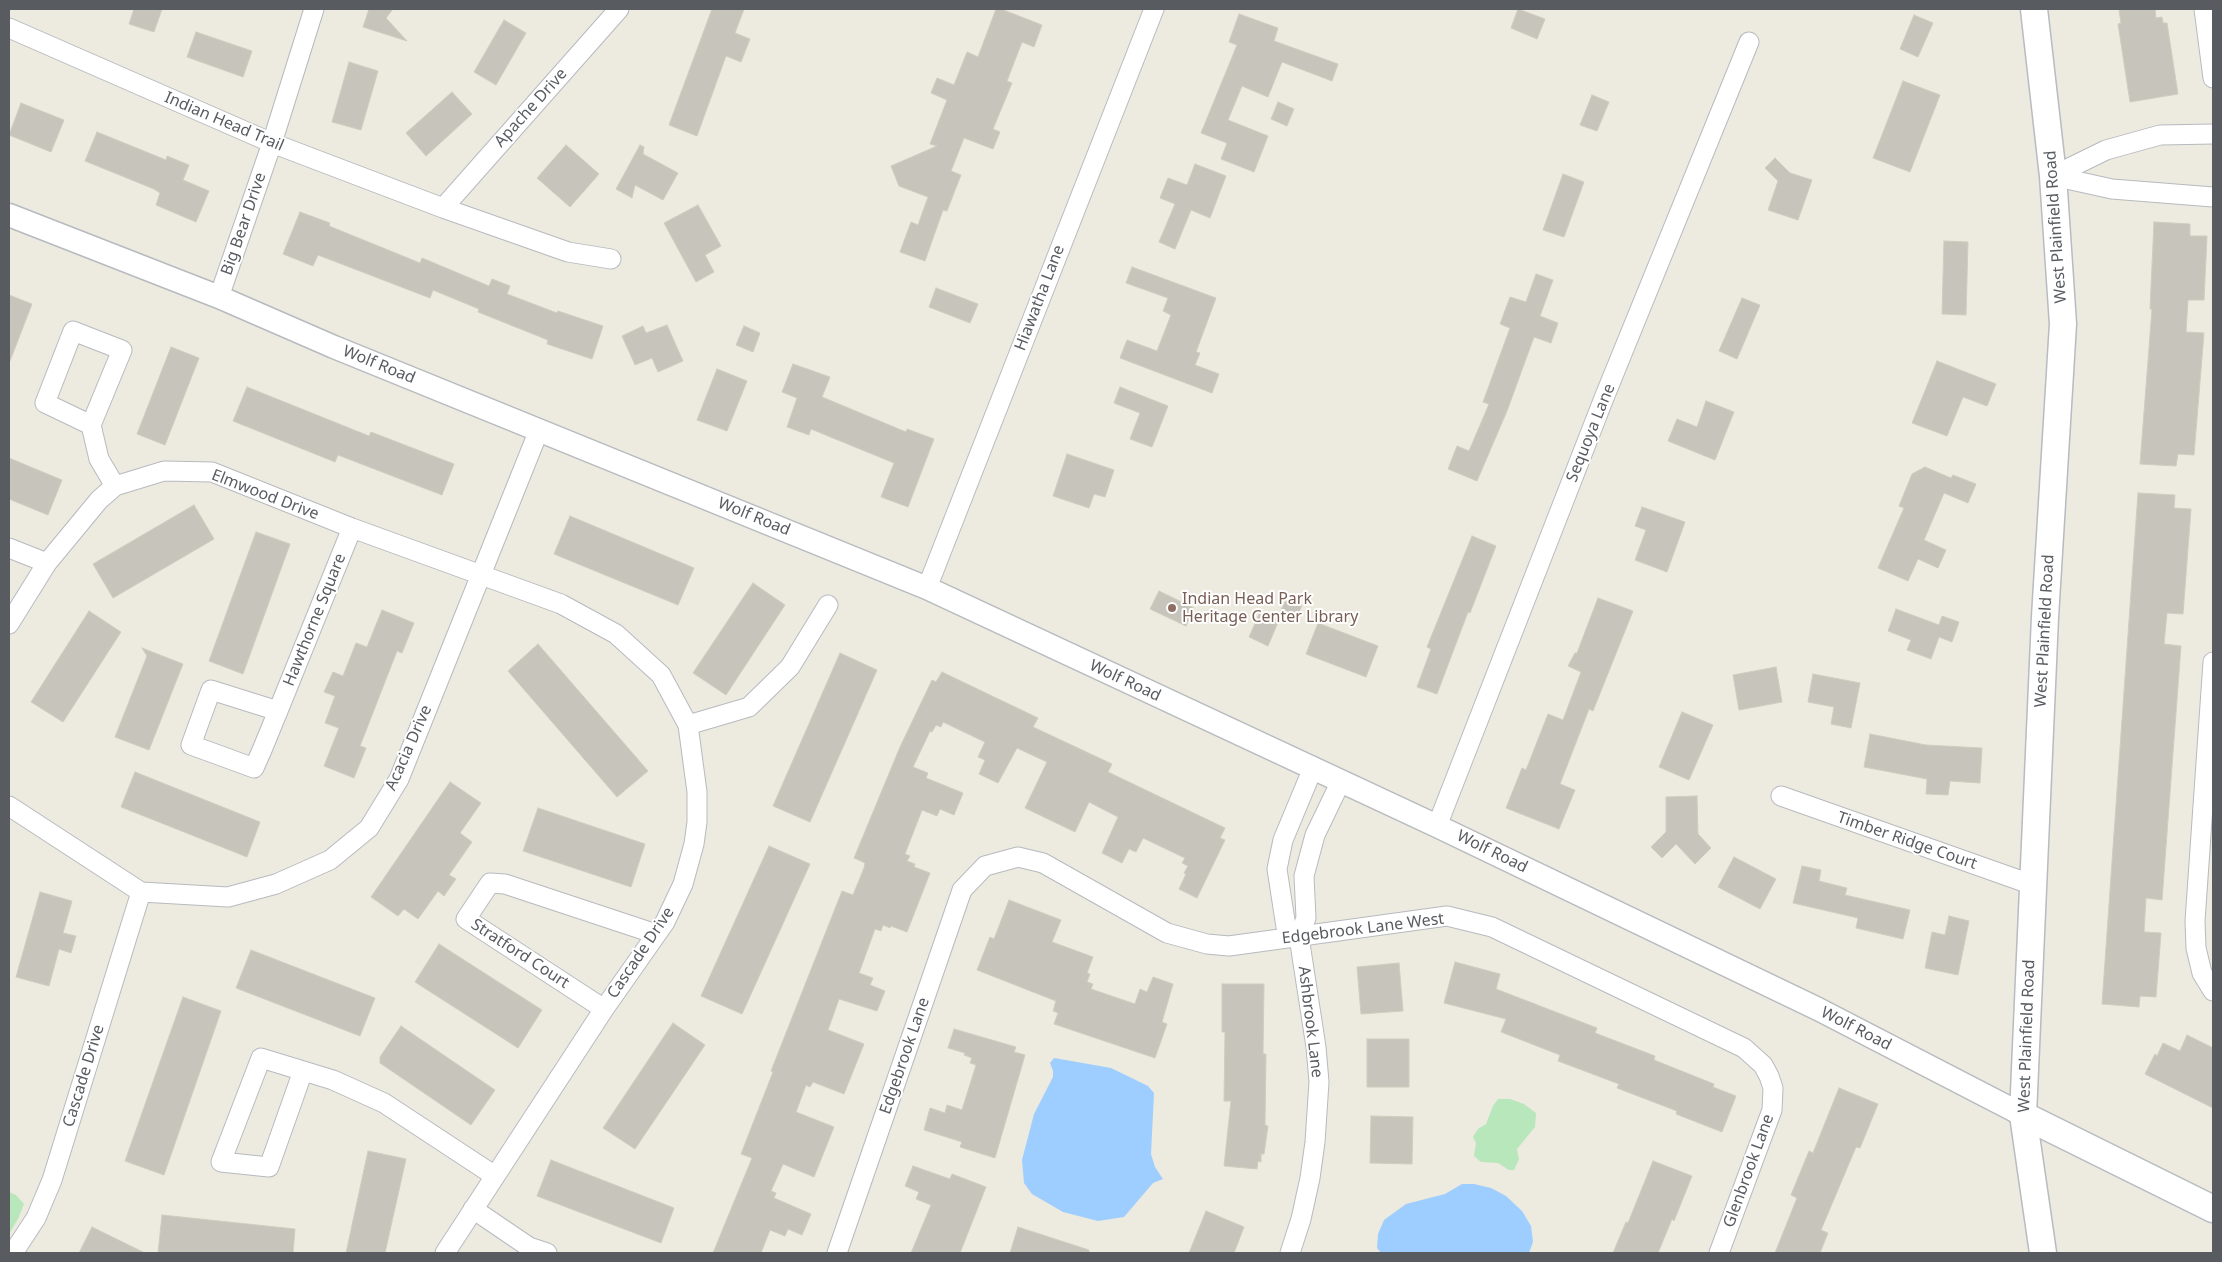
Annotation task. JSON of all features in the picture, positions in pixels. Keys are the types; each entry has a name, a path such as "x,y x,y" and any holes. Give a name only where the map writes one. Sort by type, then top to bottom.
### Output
{"main road":[{"name":"West Plainfield Road","path":"2034,9 2053,176 2063,324 2045,617 2023,1115 2043,1253"},
{"name":"Wolf Road","path":"2023,1115 2213,1209"}],"street":[{"name":"Big Bear Drive","path":"219,297 272,144 314,9"},
{"name":"Apache Drive","path":"443,208 619,9"},
{"name":"Hiawatha Lane","path":"927,588 1154,9"},
{"path":"2204,9 2213,78"},
{"name":"Indian Head Trail","path":"9,28 272,144 443,208 568,252 611,259"},
{"name":"Sequoya Lane","path":"1437,826 1608,389 1749,42"},
{"path":"2053,176 2106,150 2160,135 2213,134"},
{"path":"2053,176 2112,189 2213,198"},
{"name":"Wolf Road","path":"9,215 219,297 334,347 927,588 1437,826 1818,1009 2023,1115"},
{"path":"91,425 44,403 73,331 122,350 91,425 99,459 115,486"},
{"name":"Acacia Drive","path":"9,806 141,892 228,897 276,884 330,860 369,828 399,779 539,430"},
{"name":"Elmwood Drive","path":"9,624 47,563 99,500 115,486 164,472 212,472 352,528 480,576"},
{"name":"Hawthorne Square","path":"278,711 211,690 191,745 254,768 278,711 352,528"},
{"path":"9,548 47,563"},
{"name":"Cascade Drive","path":"445,1253 604,1009 672,910 683,884 694,844 697,822 697,792 688,725 661,675 616,634 561,604 480,576"},
{"path":"688,725 749,707 790,667 828,605"},
{"path":"2213,662 2195,921 2196,948 2202,973 2213,991"},
{"name":"Ashbrook Lane","path":"1299,937 1286,928 1277,868 1283,840 1312,768"},
{"name":"Ashbrook Lane","path":"1290,1253 1301,1219 1310,1178 1315,1142 1318,1082 1316,1047 1299,937 1306,918 1304,876 1315,835 1341,781"},
{"name":"Timber Ridge Court","path":"1781,796 2033,885"},
{"name":"Edgebrook Lane West","path":"985,866 1018,857 1031,859 1044,864 1167,933 1190,941 1229,946 1447,916 1492,927 1744,1048 1762,1065 1773,1088"},
{"name":"Edgebrook Lane","path":"837,1253 962,890 985,866"},
{"name":"Stratford Court","path":"604,1009 466,919 490,884 504,884 656,934"},
{"name":"Cascade Drive","path":"13,1253 36,1218 52,1180 141,892"},
{"path":"304,1071 269,1167 221,1162 261,1058 304,1071 333,1080 384,1103 495,1176"},
{"name":"Glenbrook Lane","path":"1719,1253 1769,1121 1772,1110 1773,1088"},
{"path":"473,1209 529,1247 547,1253"}],"green space":[{"path":"1498,1099 1510,1099 1524,1104 1536,1113 1535,1127 1517,1149 1519,1159 1514,1170 1509,1170 1498,1163 1481,1162 1474,1156 1476,1143 1473,1137 1478,1129 1486,1124"},
{"path":"9,1192 16,1195 24,1204 9,1234"}],"water":[{"path":"1054,1058 1111,1068 1148,1086 1154,1093 1151,1154 1155,1167 1163,1179 1153,1183 1124,1217 1098,1221 1063,1212 1032,1194 1024,1183 1022,1160 1034,1114 1053,1077 1050,1063"},
{"path":"1462,1184 1474,1184 1491,1188 1506,1196 1522,1211 1531,1226 1533,1242 1529,1253 1381,1253 1377,1248 1378,1234 1384,1220 1406,1204 1445,1194"}],"building":[{"path":"134,9 162,9 154,32 129,24"},
{"path":"369,9 393,9 386,18 407,41 363,27"},
{"path":"712,9 744,9 735,33 750,39 741,62 726,56 697,136 669,125"},
{"path":"996,9 1001,9 1042,25 1034,47 1022,42 1007,81 1012,83 993,129 1000,132 993,149 964,138 951,171 961,175 947,211 943,210 925,261 900,252 911,222 918,225 928,197 899,186 891,166 937,146 930,144 947,100 931,93 937,78 954,85 967,52 978,57"},
{"path":"1518,9 1545,19 1537,39 1511,28"},
{"path":"2155,9 2156,18 2162,17 2163,23 2167,23 2178,94 2130,102 2118,24 2121,23 2119,10"},
{"path":"1239,14 1278,28 1274,41 1338,64 1332,81 1282,62 1268,97 1242,86 1228,120 1268,136 1254,172 1221,159 1227,143 1201,133 1237,45 1229,42"},
{"path":"1914,15 1933,23 1918,57 1900,49"},
{"path":"504,20 526,33 496,85 474,72"},
{"path":"196,32 252,51 243,77 187,57"},
{"path":"349,62 378,71 361,130 332,122"},
{"path":"1903,81 1940,95 1910,172 1873,158"},
{"path":"452,92 472,114 426,156 406,133"},
{"path":"1592,95 1609,102 1597,131 1580,125"},
{"path":"1278,102 1294,109 1287,126 1271,119"},
{"path":"21,103 64,120 51,152 9,135"},
{"path":"97,132 166,160 167,156 189,165 183,180 209,191 196,222 156,205 160,193 154,189 85,161"},
{"path":"566,145 599,174 570,207 537,178"},
{"path":"640,145 644,147 643,154 678,173 663,200 635,185 632,198 616,189"},
{"path":"1775,158 1790,173 1812,180 1798,220 1768,210 1778,181 1765,168"},
{"path":"1195,164 1226,176 1210,218 1191,210 1175,249 1159,242 1175,204 1160,198 1168,178 1187,185"},
{"path":"1563,174 1584,182 1564,237 1543,230"},
{"path":"698,205 721,246 705,255 714,272 696,282 664,223"},
{"path":"300,212 330,223 329,226 420,263 422,258 489,286 492,279 510,286 507,294 557,313 558,311 603,326 592,359 547,344 548,340 478,312 479,309 433,290 430,298 318,255 313,266 283,254"},
{"path":"2154,222 2190,224 2190,236 2207,236 2204,300 2188,300 2186,332 2204,333 2194,455 2178,454 2176,466 2140,464 2152,309 2150,309"},
{"path":"1944,241 1968,242 1966,315 1942,314"},
{"path":"1132,267 1216,298 1196,352 1200,353 1195,365 1219,374 1212,393 1120,358 1127,340 1157,351 1171,315 1163,311 1168,298 1126,283"},
{"path":"1536,274 1553,280 1540,316 1558,323 1551,343 1534,337 1507,411 1477,481 1448,469 1457,446 1469,451 1489,404 1483,402 1510,328 1500,324 1510,297 1526,302"},
{"path":"936,288 978,304 970,323 929,307"},
{"path":"9,295 32,304 10,361 9,361"},
{"path":"1742,298 1760,305 1737,359 1719,351"},
{"path":"667,325 683,361 658,372 652,358 635,365 622,336 643,326 646,333"},
{"path":"744,326 760,333 753,352 736,345"},
{"path":"171,347 199,358 165,445 137,434"},
{"path":"1937,361 1996,384 1987,406 1963,397 1947,436 1912,423"},
{"path":"793,364 830,377 822,397 906,432 907,429 934,439 908,507 881,497 894,463 811,429 809,435 787,427 797,398 782,392"},
{"path":"717,369 747,381 727,431 697,420"},
{"path":"247,387 369,436 371,432 454,464 442,495 338,455 335,462 233,421"},
{"path":"1120,387 1168,406 1152,447 1130,439 1140,413 1114,403"},
{"path":"1706,401 1734,412 1715,460 1668,441 1677,419 1697,427"},
{"path":"1067,454 1114,470 1105,497 1094,494 1089,508 1053,496"},
{"path":"9,458 62,480 48,515 9,499"},
{"path":"1925,467 1951,478 1953,475 1976,484 1968,503 1944,493 1924,540 1946,550 1938,568 1918,559 1908,581 1878,568 1904,508 1899,506 1912,474"},
{"path":"2138,493 2175,495 2174,508 2191,509 2183,614 2167,613 2164,644 2181,646 2162,900 2146,898 2144,932 2161,933 2156,997 2140,996 2139,1007 2102,1004"},
{"path":"194,505 214,539 113,598 93,564"},
{"path":"1642,507 1685,522 1667,572 1635,560 1646,530 1635,526"},
{"path":"570,516 694,568 678,605 554,554"},
{"path":"256,532 290,544 243,674 209,661"},
{"path":"1472,536 1496,546 1470,613 1468,612 1437,694 1417,687 1431,649 1427,647"},
{"path":"753,583 785,605 726,695 693,673"},
{"name":"Indian Head Park Heritage Center Library","path":"1159,591 1194,608 1186,626 1150,609"},
{"path":"1287,598 1302,605 1295,622 1279,614"},
{"path":"1598,598 1633,611 1593,711 1589,709 1560,784 1575,790 1559,829 1506,808 1522,768 1526,770 1548,714 1563,720 1581,672 1568,666 1575,653 1577,653"},
{"path":"1896,609 1939,625 1942,616 1959,622 1952,642 1939,637 1931,659 1907,650 1911,640 1888,631"},
{"path":"382,610 414,623 402,653 397,651 360,746 366,748 354,778 324,766 339,728 325,723 335,696 324,692 333,672 343,676 356,643 367,647"},
{"path":"89,611 121,632 63,722 31,702"},
{"path":"1260,612 1279,620 1268,646 1249,637"},
{"path":"1318,623 1378,646 1366,677 1306,654"},
{"path":"538,644 648,771 617,797 508,671"},
{"path":"142,648 183,664 149,750 115,737 147,656"},
{"path":"840,653 877,670 810,822 773,806"},
{"path":"1776,667 1782,702 1739,710 1733,675"},
{"path":"942,672 1038,718 1033,727 1112,764 1108,772 1225,828 1220,838 1225,840 1197,898 1179,889 1188,866 1182,863 1185,858 1143,838 1136,852 1129,849 1122,863 1102,853 1118,817 1089,802 1075,832 1025,808 1047,762 1017,748 998,783 979,774 985,760 978,757 985,742 943,722 941,727 936,725 932,732 930,731 913,767 928,773 926,778 963,793 954,815 940,809 937,816 922,810 905,854 910,856 907,861 915,864 914,867 930,873 907,932 883,925 881,931 875,929 859,973 873,978 870,985 885,991 877,1011 839,999 828,1030 864,1044 844,1094 813,1082 810,1087 806,1085 796,1112 834,1127 814,1177 783,1164 771,1191 776,1193 774,1198 811,1214 802,1235 788,1229 785,1236 770,1230 761,1253 713,1253 752,1158 741,1154 773,1072 771,1071 842,891 853,895 864,868 865,863 854,858 900,747 932,680 936,682"},
{"path":"1813,674 1860,683 1851,728 1831,724 1834,707 1808,702"},
{"path":"1682,712 1713,725 1689,780 1659,767"},
{"path":"1870,734 1926,745 1982,748 1980,783 1950,781 1948,795 1926,794 1927,779 1864,767"},
{"path":"135,772 260,822 247,857 121,807"},
{"path":"450,782 481,803 460,833 472,842 449,875 456,879 444,896 438,891 418,919 404,909 398,916 371,897"},
{"path":"1697,796 1698,834 1711,848 1695,864 1676,844 1662,858 1651,847 1666,832 1666,797"},
{"path":"538,808 645,844 631,887 523,851"},
{"path":"769,846 810,864 742,1014 701,996"},
{"path":"1734,857 1776,879 1760,909 1718,887"},
{"path":"1802,866 1821,870 1819,881 1847,888 1845,895 1910,910 1903,939 1856,928 1858,918 1793,903"},
{"path":"40,892 72,901 63,933 76,936 71,953 59,949 49,986 16,977"},
{"path":"1009,900 1061,920 1052,942 1093,957 1087,973 1090,974 1087,982 1093,984 1091,989 1135,1004 1140,989 1147,992 1153,977 1173,984 1162,1022 1167,1024 1155,1058 1054,1024 1058,1013 1053,1011 1056,1001 977,970 990,937 994,939"},
{"path":"1949,916 1969,921 1958,975 1925,968 1932,932 1945,935"},
{"path":"439,944 542,1010 518,1048 415,982"},
{"path":"251,950 375,998 360,1036 236,988"},
{"path":"1455,962 1500,974 1496,989 1597,1028 1595,1033 1655,1056 1654,1060 1714,1084 1713,1087 1736,1096 1722,1132 1676,1114 1677,1111 1617,1088 1619,1084 1558,1061 1560,1055 1501,1032 1506,1019 1444,1003"},
{"path":"1399,963 1403,1011 1361,1014 1357,967"},
{"path":"1222,984 1264,984 1263,1054 1266,1054 1265,1125 1268,1126 1264,1154 1261,1154 1261,1162 1258,1161 1257,1169 1224,1166 1231,1101 1224,1101 1225,1032 1222,1032"},
{"path":"183,997 221,1011 164,1175 125,1161"},
{"path":"673,1023 705,1045 635,1149 603,1128"},
{"path":"401,1026 495,1090 471,1125 380,1063 380,1057"},
{"path":"954,1029 1016,1047 1014,1052 1025,1055 995,1158 960,1147 962,1142 924,1130 930,1108 945,1113 947,1105 962,1110 976,1065 970,1063 972,1058 964,1055 965,1053 948,1048"},
{"path":"2187,1035 2213,1048 2213,1108 2145,1074 2163,1043 2180,1051"},
{"path":"1367,1039 1409,1039 1409,1087 1367,1087"},
{"path":"1839,1088 1878,1104 1860,1148 1856,1147 1821,1230 1828,1233 1820,1253 1775,1253 1797,1198 1791,1195 1809,1151 1813,1153"},
{"path":"1371,1116 1413,1117 1412,1164 1370,1163"},
{"path":"368,1151 406,1159 385,1253 346,1253"},
{"path":"551,1160 674,1208 661,1243 537,1196"},
{"path":"1653,1161 1692,1176 1674,1221 1672,1219 1658,1253 1613,1253 1626,1222 1628,1223"},
{"path":"913,1166 950,1179 952,1174 986,1187 960,1253 911,1253 931,1205 916,1199 919,1192 905,1186"},
{"path":"1206,1211 1244,1227 1234,1253 1189,1253"},
{"path":"162,1215 295,1229 293,1253 158,1253"},
{"path":"92,1227 145,1253 79,1253"},
{"path":"1018,1227 1089,1250 1089,1253 1010,1253"}],"place":[{"name":"Indian Head Park Heritage Center Library","path":"1172,608"}]}
